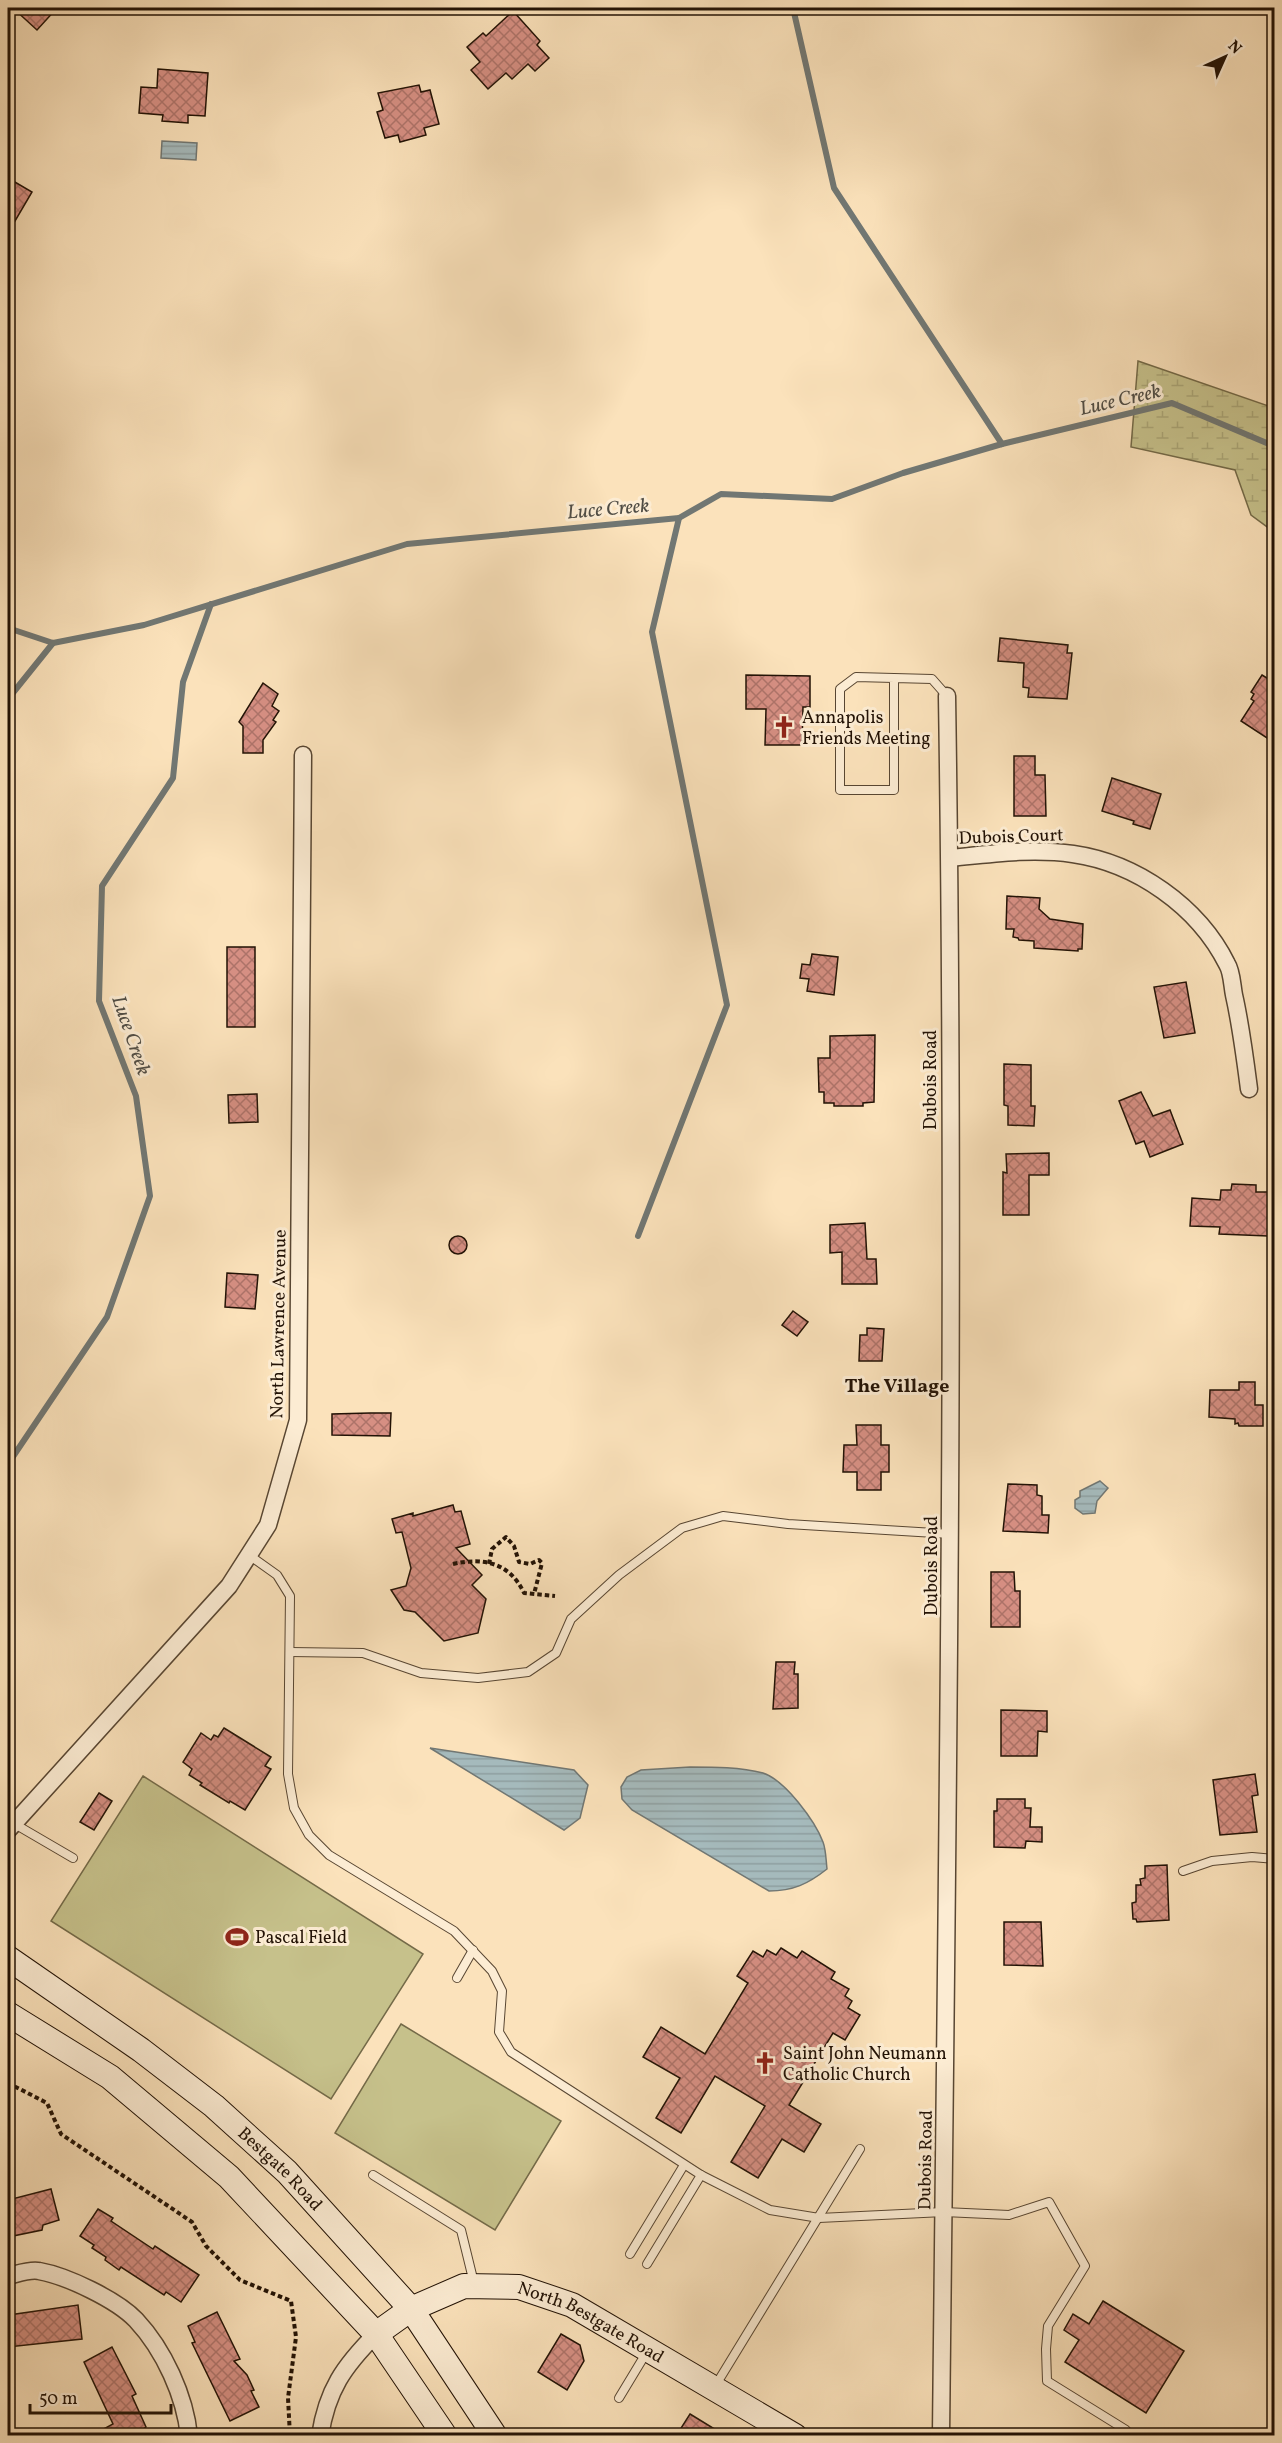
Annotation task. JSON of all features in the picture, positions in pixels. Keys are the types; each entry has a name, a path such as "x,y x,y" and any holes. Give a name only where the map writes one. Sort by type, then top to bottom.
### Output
{"main road":[{"name":"Bestgate Road","path":"8,1958 141,2050 214,2106 287,2172 411,2309 495,2436"},
{"path":"8,2014 110,2077 229,2177 376,2334 445,2436"},
{"name":"North Bestgate Road","path":"376,2334 411,2309 464,2286 519,2287 572,2305 795,2436"}],"street":[{"name":"Dubois Road","path":"941,2436 951,1534 950,858 947,696"},
{"name":"North Lawrence Avenue","path":"9,1824 229,1586 268,1525 298,1420 303,755"},
{"name":"Dubois Court","path":"950,858 1016,852 1073,854 1119,867 1166,891 1206,931 1228,965 1240,1024 1249,1089"},
{"path":"8,2276 37,2270 95,2291 136,2320 162,2356 187,2413 189,2436"},
{"path":"320,2436 323,2415 331,2392 342,2372 376,2334"}],"lane":[{"path":"894,678 894,790 840,790 840,689 856,677 894,678 932,679 947,696"},
{"path":"290,1652 363,1653 421,1673 478,1678 528,1672 556,1653 571,1619 619,1575 682,1528 723,1516 788,1524 951,1534"},
{"path":"249,1555 277,1575 290,1596 288,1774 294,1809 309,1835 329,1855 454,1931 492,1971 502,1991 499,2032 511,2052 684,2165 770,2210 819,2218 944,2212 1009,2215 1049,2202 1085,2266 1048,2326 1047,2381 1126,2433"},
{"path":"9,1824 73,1858"},
{"path":"1183,1871 1212,1861 1252,1857 1275,1858"},
{"path":"457,1978 473,1950"},
{"path":"714,2388 860,2149"},
{"path":"630,2254 684,2165"},
{"path":"373,2175 461,2230 475,2286"},
{"path":"647,2264 701,2175"},
{"path":"619,2398 648,2350"}],"path":[{"path":"489,1564 492,1549 506,1537 514,1546 519,1562 530,1564 539,1560 542,1563 534,1594"},
{"path":"453,1564 470,1560 489,1564 508,1571 518,1580 524,1593 555,1596"},
{"path":"8,2084 47,2103 61,2134 192,2222 206,2246 240,2280 291,2301 296,2337 288,2398 290,2436"}],"green space":[{"path":"1138,361 1274,408 1274,532 1251,515 1235,470 1131,447"},
{"name":"Pascal Field","path":"143,1776 423,1954 331,2099 51,1921"},
{"path":"401,2024 561,2121 495,2230 335,2133"}],"shaded area":[{"path":"162,141 197,143 196,160 161,158"},
{"path":"1100,1481 1108,1488 1097,1501 1095,1513 1083,1514 1075,1508 1075,1500 1080,1497 1080,1491"},
{"path":"430,1748 574,1770 588,1785 580,1818 564,1830"},
{"path":"690,1767 754,1771 772,1777 790,1792 819,1833 825,1848 827,1869 800,1886 769,1891 632,1810 622,1799 621,1787 627,1777 641,1770"}],"building":[{"path":"13,8 57,8 37,30"},
{"path":"513,11 540,41 537,45 549,58 535,71 528,64 512,79 506,73 488,89 471,70 480,62 467,47 483,33 486,36"},
{"path":"158,69 208,73 205,116 188,115 188,123 162,121 163,115 139,113 141,87 157,88"},
{"path":"419,85 421,92 430,90 439,124 424,128 426,135 400,142 398,135 385,138 377,112 383,110 378,93"},
{"path":"8,178 32,192 8,233"},
{"path":"1000,638 1068,645 1067,653 1072,653 1067,699 1028,697 1029,688 1023,687 1024,663 998,661"},
{"name":"Annapolis Friends Meeting","path":"746,675 810,676 810,707 803,707 802,745 765,745 766,709 746,709"},
{"path":"1262,675 1275,683 1275,739 1269,735 1267,738 1241,721 1254,701 1251,699 1254,694 1251,692"},
{"path":"263,683 278,694 272,706 279,711 273,720 276,722 263,740 263,753 243,753 243,726 239,722"},
{"path":"1014,756 1035,756 1035,775 1045,775 1046,816 1014,816"},
{"path":"1112,778 1161,794 1150,829 1133,824 1134,821 1102,811"},
{"path":"1007,896 1040,898 1039,909 1050,919 1083,924 1082,949 1078,951 1034,948 1034,941 1019,940 1013,937 1014,929 1006,929"},
{"path":"227,947 255,947 255,1027 227,1027"},
{"path":"812,954 838,957 834,995 807,991 809,979 800,978 802,964 810,965"},
{"path":"1186,982 1195,1033 1164,1038 1154,987"},
{"path":"875,1035 874,1102 863,1103 863,1106 834,1106 834,1103 824,1103 824,1092 819,1092 818,1058 830,1058 830,1036"},
{"path":"1004,1064 1031,1065 1031,1106 1035,1106 1034,1126 1008,1125 1008,1106 1004,1105"},
{"path":"1141,1092 1153,1116 1170,1110 1183,1144 1150,1157 1144,1141 1136,1144 1119,1101"},
{"path":"257,1094 258,1122 229,1123 228,1095"},
{"path":"1049,1153 1049,1175 1029,1175 1029,1215 1003,1215 1003,1172 1007,1173 1006,1154"},
{"path":"1232,1184 1256,1185 1256,1192 1269,1192 1268,1236 1219,1234 1220,1227 1190,1226 1192,1198 1220,1200 1221,1190 1231,1190"},
{"path":"865,1223 867,1259 876,1259 877,1284 842,1284 842,1252 830,1253 830,1225"},
{"path":"458,1236 464,1239 467,1245 464,1251 458,1254 452,1251 449,1245 452,1239"},
{"path":"227,1273 258,1275 255,1309 225,1307"},
{"path":"793,1311 808,1322 797,1336 782,1325"},
{"path":"867,1328 884,1329 882,1361 859,1361 860,1335 867,1335"},
{"path":"1239,1382 1255,1382 1255,1405 1263,1405 1263,1426 1239,1426 1238,1423 1235,1424 1235,1419 1209,1417 1210,1390 1239,1390"},
{"path":"391,1413 390,1436 332,1435 332,1414"},
{"path":"856,1425 881,1425 881,1445 889,1445 889,1472 881,1472 881,1490 857,1490 857,1472 843,1472 844,1445 857,1445"},
{"path":"1008,1484 1037,1485 1037,1495 1042,1496 1042,1515 1049,1515 1048,1533 1003,1531"},
{"path":"453,1505 455,1512 461,1511 470,1544 456,1548 482,1575 472,1585 486,1599 478,1633 444,1641 415,1612 404,1610 391,1590 406,1586 411,1568 402,1532 396,1533 392,1519"},
{"path":"991,1572 1014,1572 1015,1591 1020,1591 1020,1627 991,1627"},
{"path":"776,1662 795,1662 794,1674 798,1674 798,1708 773,1709"},
{"path":"1001,1710 1047,1711 1047,1732 1038,1731 1037,1756 1001,1756"},
{"path":"224,1728 271,1757 265,1766 271,1769 245,1810 200,1785 202,1783 189,1775 192,1769 183,1762 201,1733 211,1740 214,1735 218,1737"},
{"path":"1255,1774 1258,1795 1252,1796 1257,1832 1220,1835 1213,1780"},
{"path":"99,1793 112,1801 94,1830 80,1822"},
{"path":"997,1799 1025,1799 1025,1808 1031,1808 1030,1827 1042,1827 1042,1842 1026,1841 1025,1848 994,1847 994,1811 997,1811"},
{"path":"1167,1865 1169,1920 1137,1922 1133,1919 1132,1903 1136,1902 1136,1885 1141,1885 1140,1879 1145,1878 1145,1866"},
{"path":"1004,1922 1041,1922 1043,1966 1004,1965"},
{"name":"Saint John Neumann Catholic Church","path":"781,1948 797,1958 802,1951 835,1972 831,1979 849,1989 845,1996 852,2001 848,2008 860,2015 845,2040 833,2033 789,2105 821,2124 804,2152 782,2139 758,2178 731,2162 765,2106 715,2076 681,2133 656,2118 680,2078 643,2057 661,2027 705,2054 748,1983 737,1976 753,1951 763,1957 767,1950 776,1955"},
{"path":"51,2189 59,2220 43,2225 42,2230 8,2237 8,2200"},
{"path":"98,2209 113,2218 111,2221 153,2249 155,2246 199,2275 181,2302 166,2292 164,2295 121,2267 119,2270 105,2260 106,2257 92,2248 94,2245 80,2236"},
{"path":"1103,2301 1184,2351 1146,2413 1065,2362 1079,2340 1064,2330 1073,2314 1089,2324"},
{"path":"78,2305 82,2339 8,2347 9,2315"},
{"path":"217,2312 240,2359 234,2361 247,2375 254,2390 251,2391 259,2407 230,2421 192,2343 195,2342 188,2326"},
{"path":"561,2334 580,2345 584,2361 567,2390 538,2372"},
{"path":"112,2347 136,2394 132,2396 146,2427 142,2430 145,2436 91,2436 113,2424 84,2362"},
{"path":"690,2414 726,2436 676,2436"}],"waterway":[{"name":"Luce Creek","path":"793,8 834,188 1002,444"},
{"name":"Luce Creek","path":"8,628 53,643 144,625 407,544 679,518 721,494 832,499 903,473 1002,444 1172,403 1274,446"},
{"path":"638,1236 727,1005 652,632 679,518"},
{"name":"Luce Creek","path":"8,1464 107,1317 150,1196 136,1096 99,1001 102,886 173,778 183,682 211,604"},
{"path":"8,699 53,643"}],"place":[{"name":"Annapolis Friends Meeting","path":"784,727"},
{"name":"Pascal Field","path":"237,1937"},
{"name":"Saint John Neumann Catholic Church","path":"765,2063"}],"district":[{"name":"The Village","path":"897,1385"}]}
